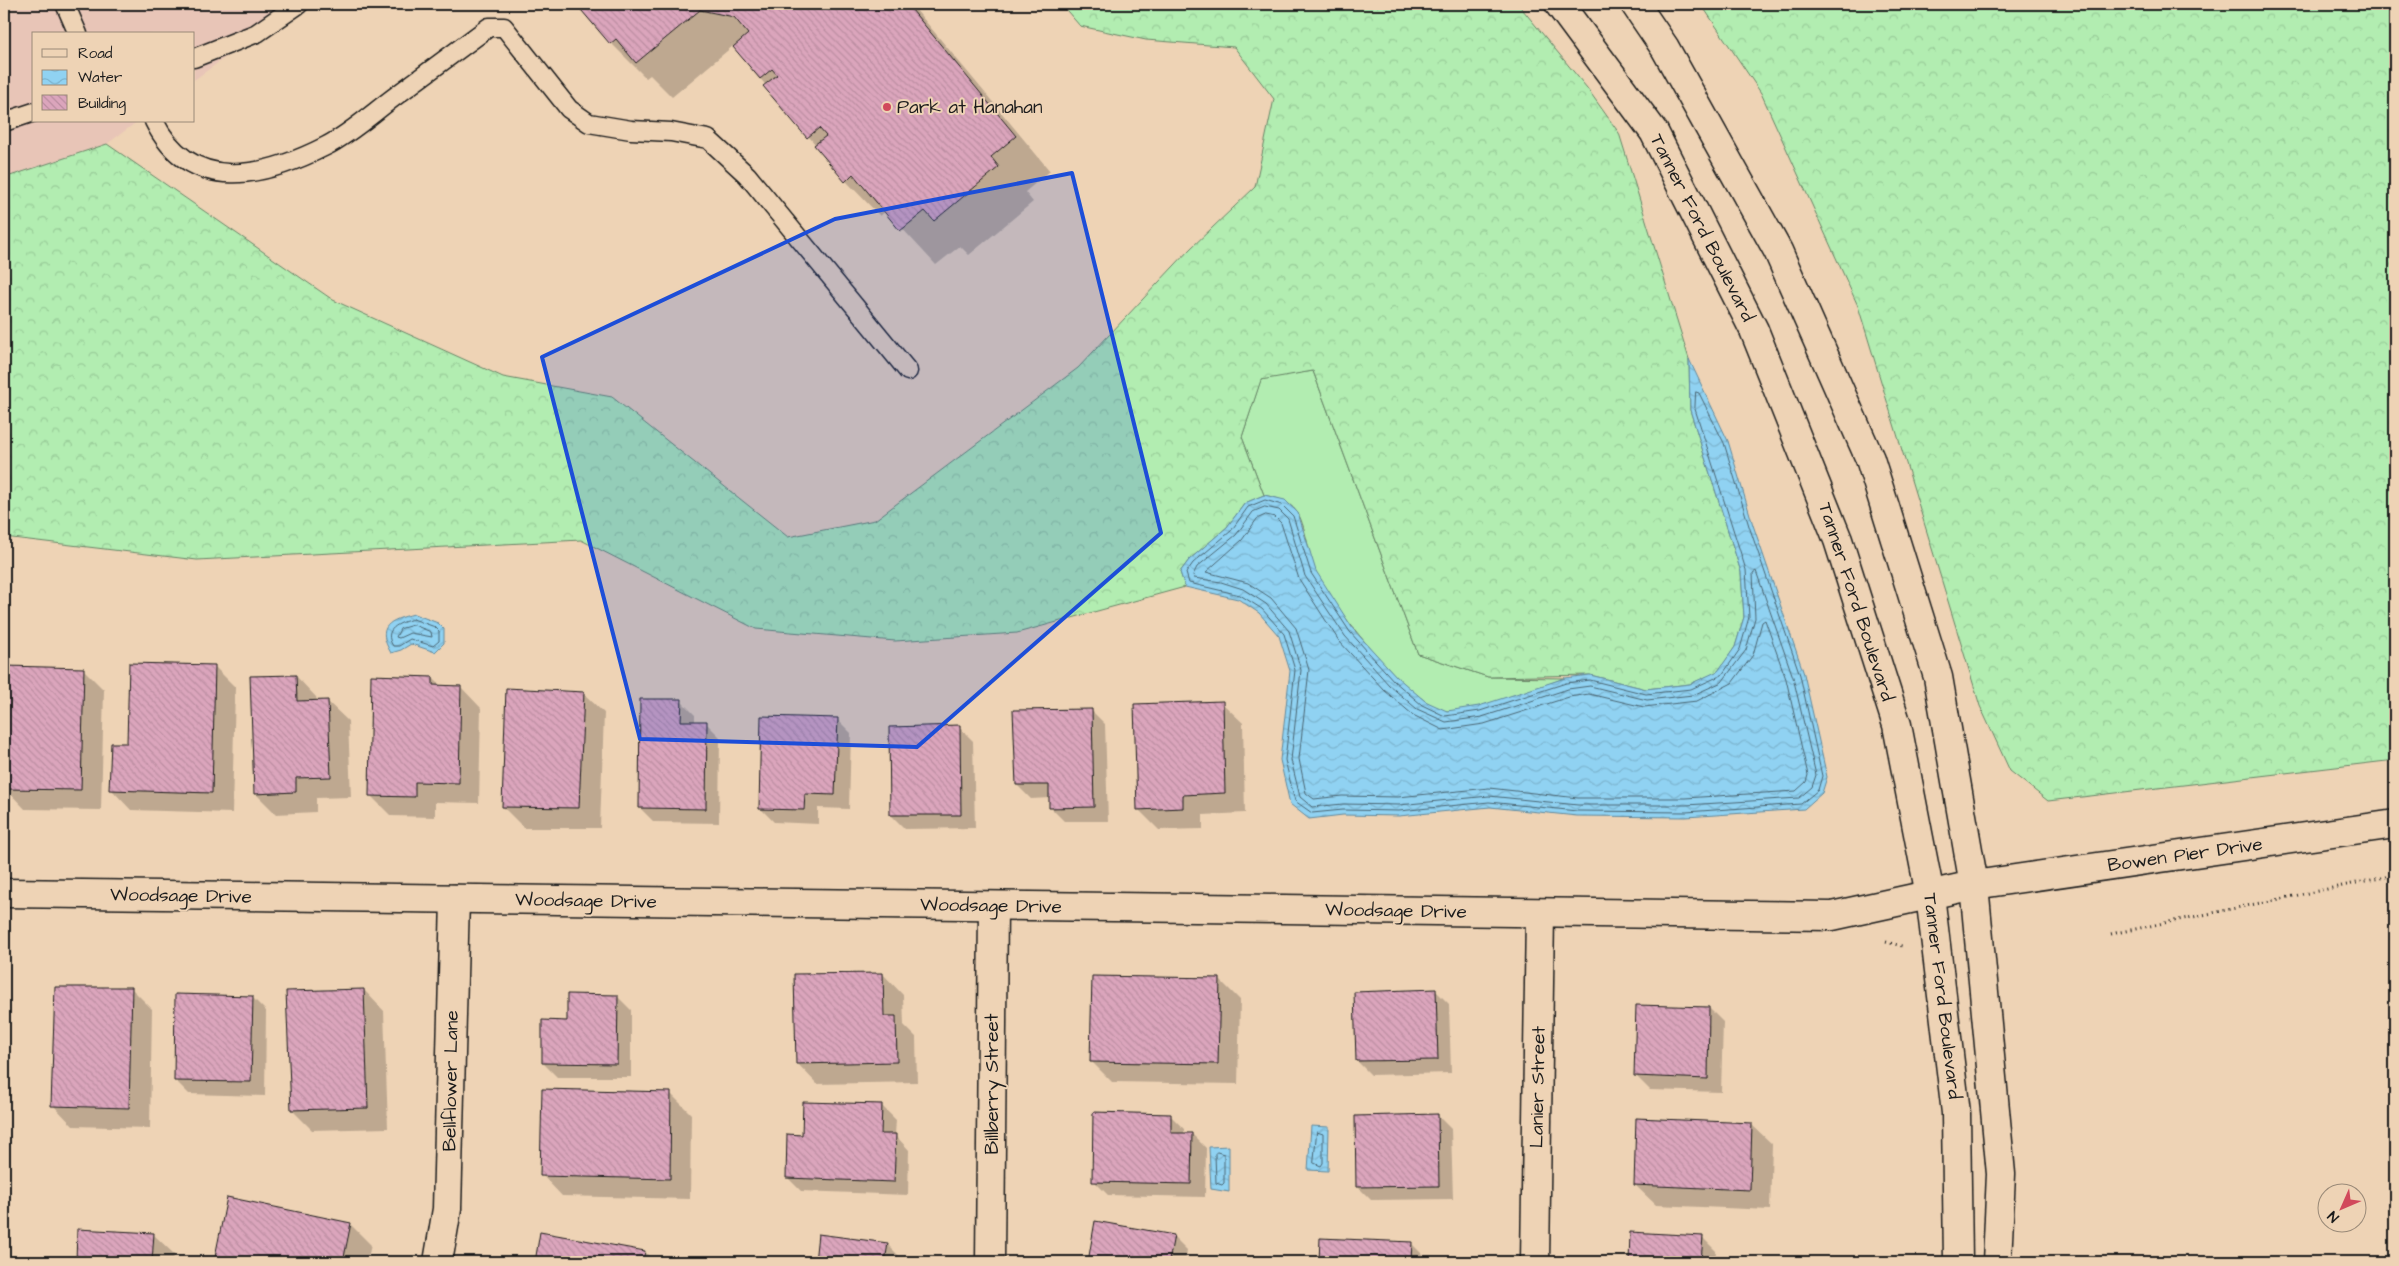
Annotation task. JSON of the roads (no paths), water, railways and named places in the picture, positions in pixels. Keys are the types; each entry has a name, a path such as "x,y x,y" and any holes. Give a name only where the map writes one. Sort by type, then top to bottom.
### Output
{"street":[{"name":"Tanner Ford Boulevard","path":"1560,4 1654,132 1754,330 1838,540 1897,725 1930,895 1956,1113 1958,1262"},
{"name":"Tanner Ford Boulevard","path":"1635,4 1665,48 1778,251 1870,459 1938,677 1974,885 2001,1174 1996,1262"},
{"name":"Bowen Pier Drive","path":"1974,885 2395,824"},
{"name":"Woodsage Drive","path":"4,893 1832,916 1974,885"},
{"name":"Bellflower Lane","path":"438,1262 448,1208 455,899"},
{"name":"Billberry Street","path":"990,1262 993,906"},
{"name":"Lanier Street","path":"1535,1262 1540,913"}],"lane":[{"path":"65,4 77,32"},
{"path":"195,58 257,33 299,4"},
{"path":"155,122 169,143 183,157 201,168 221,174 259,173 328,146 490,27 504,27 569,109 589,123 631,130 671,132 708,139 747,175 908,371"},
{"path":"4,122 32,113"}],"water":[{"path":"1689,359 1728,441 1753,525 1804,674 1827,777 1822,793 1804,809 1686,817 1577,816 1490,807 1399,816 1343,815 1309,819 1290,804 1280,760 1290,671 1279,636 1259,613 1238,599 1185,587 1180,572 1189,560 1227,527 1245,503 1264,495 1285,500 1298,513 1316,571 1353,629 1397,677 1425,701 1447,711 1479,706 1565,678 1590,675 1646,689 1690,684 1718,671 1735,647 1744,617 1741,572 1690,410"},
{"path":"414,614 438,623 444,629 444,643 435,652 411,644 391,653 386,644 385,630 392,622"},
{"path":"1311,1126 1329,1127 1328,1171 1308,1170"},
{"path":"1229,1146 1229,1192 1211,1189 1209,1147"}],"place":[{"name":"Park at Hanahan","path":"887,107"}]}
